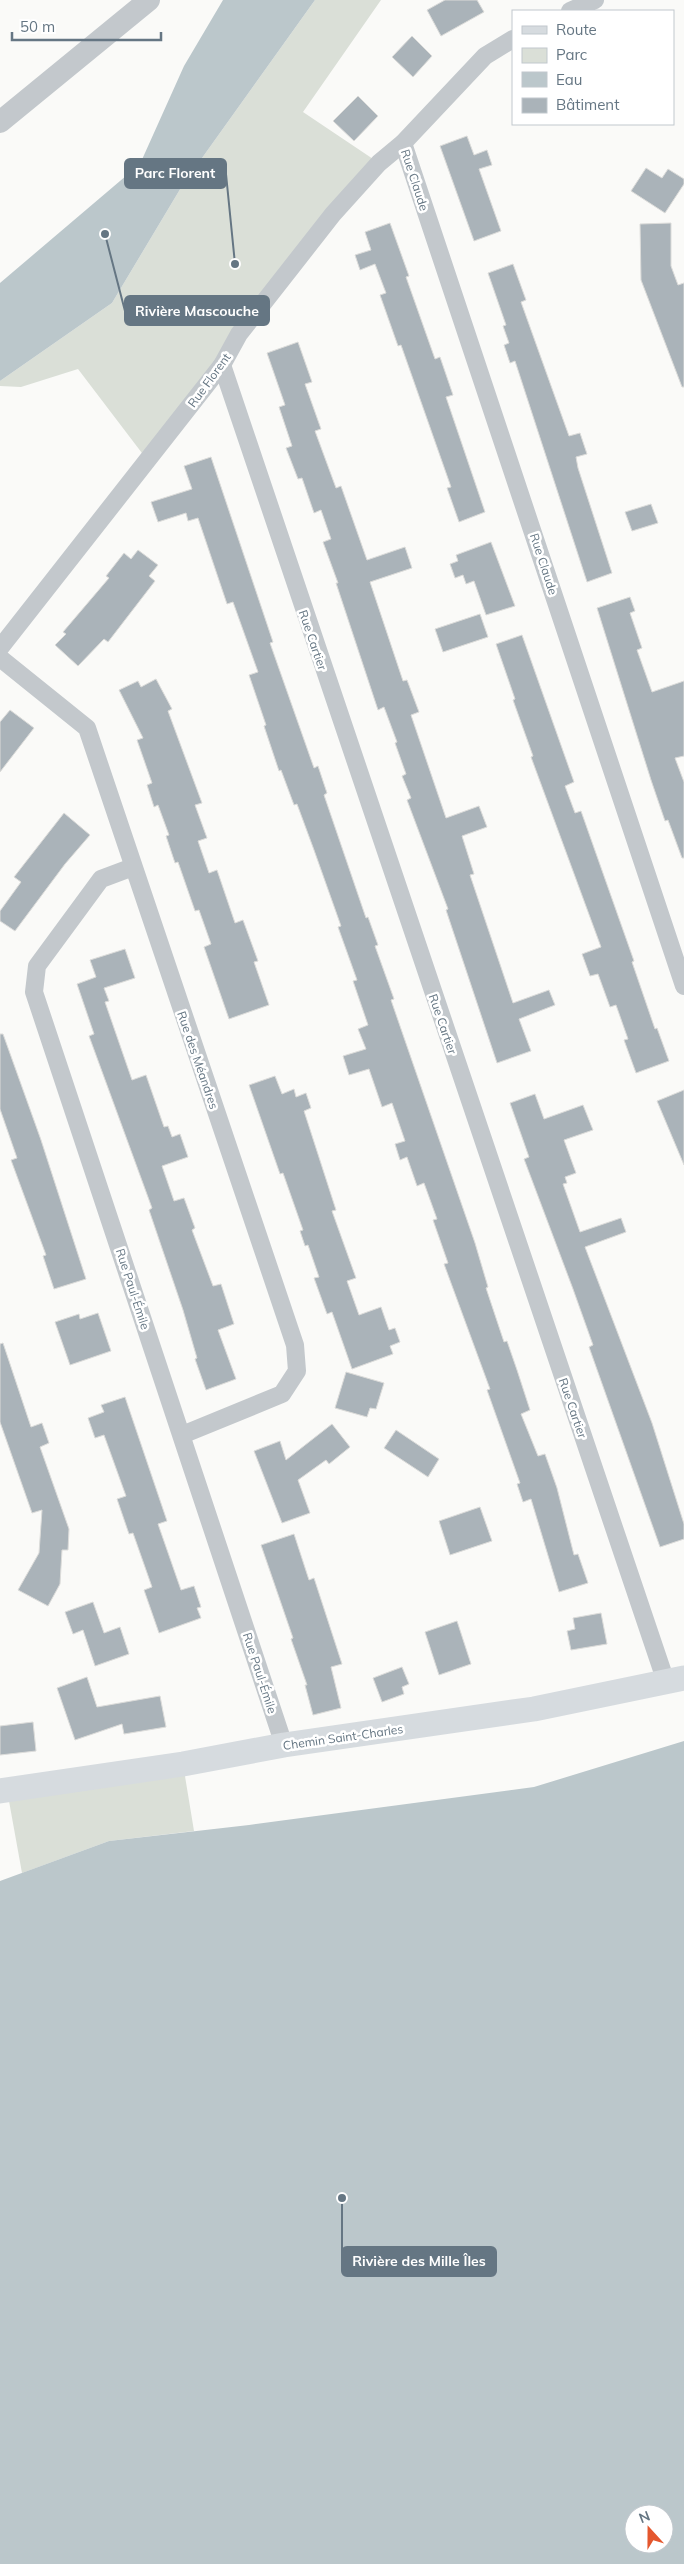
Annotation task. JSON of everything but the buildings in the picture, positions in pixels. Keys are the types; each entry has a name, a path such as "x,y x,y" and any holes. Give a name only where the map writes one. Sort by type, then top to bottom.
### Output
{"main road":[{"name":"Chemin Saint-Charles","path":"0,1791 183,1764 284,1745 534,1709 675,1680"}],"street":[{"path":"0,122 149,0"},
{"path":"572,10 595,0"},
{"name":"Rue Florent","path":"0,648 222,365 239,334 333,214 379,163 403,143 485,56 512,40"},
{"name":"Rue Claude","path":"403,143 684,986"},
{"name":"Rue Cartier","path":"222,365 675,1680"},
{"name":"Rue des Méandres","path":"0,658 87,728 295,1345 298,1371 282,1394 182,1435"},
{"name":"Rue Paul-Émile","path":"133,868 101,879 37,966 34,992 284,1745"}],"green space":[{"path":"315,0 381,0 303,112 379,163 148,461 78,369 21,387 0,386 0,381 112,303 182,186"},
{"path":"183,1764 194,1831 109,1841 22,1873 7,1790"}],"water":[{"path":"223,0 315,0 182,186 112,303 0,381 0,283 140,164 184,66"},
{"path":"684,1741 684,2564 0,2564 0,1881 109,1841 249,1825 534,1787"}],"place":[{"name":"Rivière Mascouche","path":"105,234"},
{"name":"Parc Florent","path":"235,264"},
{"name":"Rivière des Mille Îles","path":"342,2198"}]}
